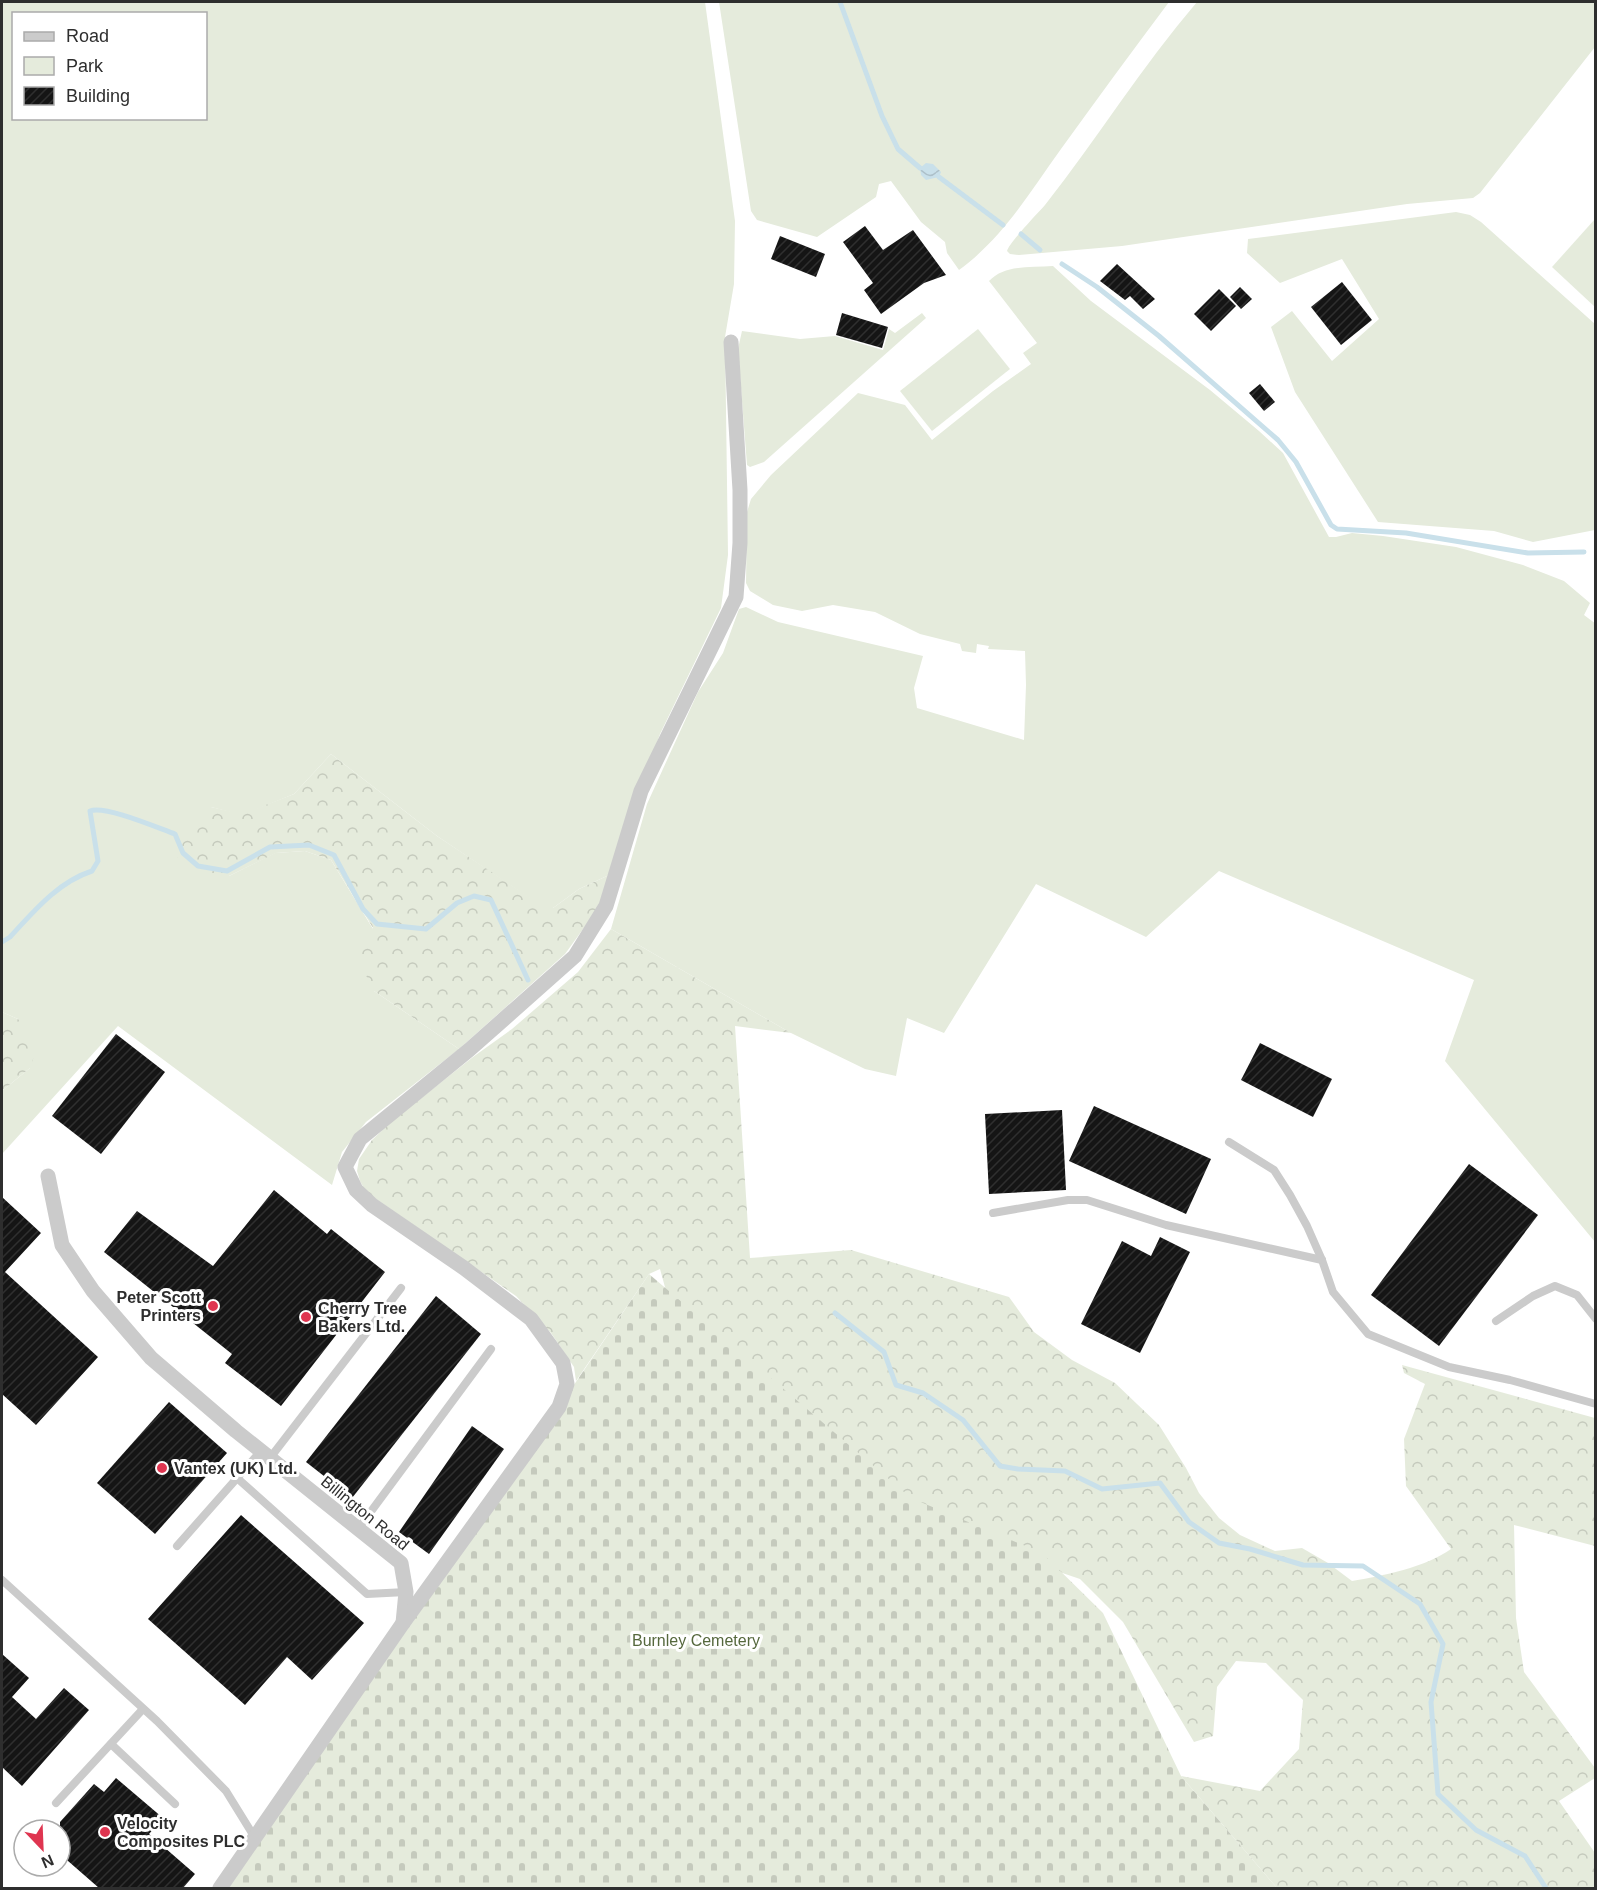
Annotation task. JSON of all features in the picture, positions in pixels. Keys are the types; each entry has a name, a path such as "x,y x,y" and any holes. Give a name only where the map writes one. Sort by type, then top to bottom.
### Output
{"street":[{"path":"403,1623 559,1407 567,1384 563,1364 531,1319 464,1268 372,1205 356,1190 345,1167 360,1139 469,1050 574,956 606,906 641,791 736,597 740,543 740,490 731,342"},
{"name":"Billington Road","path":"48,1176 62,1245 93,1291 151,1358 265,1454 401,1563 406,1592 403,1623 220,1888"}],"lane":[{"path":"1229,1142 1274,1170 1290,1194 1322,1260 1332,1292 1368,1334 1449,1367 1510,1380 1596,1404"},
{"path":"993,1213 1068,1200 1087,1200 1166,1225 1322,1260"},
{"path":"1496,1321 1533,1296 1555,1286 1576,1295 1596,1319"},
{"path":"177,1546 237,1478 265,1454 401,1288"},
{"path":"358,1529 491,1348"},
{"path":"237,1478 368,1594 406,1592"},
{"path":"2,1580 143,1708 226,1791 255,1838"},
{"path":"56,1803 143,1708"},
{"path":"111,1744 175,1804"}],"green space":[{"path":"2,2 705,2 735,221 734,284 725,337 728,555 721,608 660,734 609,875 579,889 553,908 546,909 437,836 331,754 294,794 242,815 211,807 229,876 275,853 305,851 331,860 373,929 374,991 459,1049 366,1122 342,1152 332,1185 118,1026 2,1154 2,1091 30,1068 18,1019 2,1012"},
{"path":"719,2 1169,2 1015,214 989,244 959,270 947,253 945,242 921,222 891,181 879,184 876,197 817,237 757,220 751,211"},
{"path":"1197,2 1595,2 1595,47 1480,193 1473,198 1407,204 1122,246 1010,254 1007,251 1013,242 1045,205 1157,51"},
{"path":"1456,212 1470,215 1481,222 1595,324 1595,530 1533,542 1494,531 1378,522 1295,392 1271,327 1292,311 1332,361 1379,319 1342,259 1280,283 1247,253 1248,239"},
{"path":"1595,219 1595,307 1552,267"},
{"path":"1053,266 1091,301 1210,390 1283,453 1329,537 1352,533 1456,547 1523,565 1564,581 1590,603 1584,615 1596,624 1595,1242 1445,1061 1474,980 1219,871 1146,937 1036,884 944,1033 907,1018 896,1076 865,1069 791,1033 611,929 647,804 698,692 723,653 739,609 746,607 778,622 923,656 914,688 917,708 1024,740 1025,651 988,649 989,646 977,644 976,653 962,651 960,644 920,634 875,612 833,605 802,611 773,605 750,591 746,583 747,512 751,499 771,475 858,393 905,405 932,440 1031,364 1023,353 1037,343 989,281 1010,269"},
{"path":"922,313 926,318 764,462 750,467 747,465 738,349 742,331 800,339 835,336 883,350 889,329 895,333"},
{"path":"978,329 1010,369 932,431 900,391"},
{"path":"331,754 437,836 546,908 553,908 579,889 609,875 599,907 565,954 459,1049 374,991 353,950 373,928 331,860 305,851 276,853 229,876 199,874 178,858 170,840 211,807 242,814 294,794"},
{"path":"611,929 791,1033 735,1026 750,1258 851,1250 1009,1297 1034,1332 1072,1360 1115,1383 1159,1425 1199,1493 1219,1518 1240,1535 1275,1551 1302,1548 1328,1563 1352,1581 1417,1566 1451,1549 1406,1486 1404,1439 1425,1384 1404,1373 1402,1365 1595,1418 1595,1546 1514,1525 1516,1618 1524,1672 1595,1768 1595,1778 1559,1801 1595,1853 1595,1888 1277,1888 1181,1776 1260,1791 1299,1749 1303,1700 1266,1663 1236,1661 1217,1687 1213,1736 1194,1742 1123,1622 1080,1579 881,1511 671,1309 660,1269 649,1274 576,1381 574,1367 551,1333 516,1296 366,1192 357,1171 359,1159 372,1140 392,1121 512,1029 578,972"},
{"path":"2,1012 18,1019 37,1047 30,1068 2,1091"},
{"name":"Burnley Cemetery","path":"649,1274 911,1498 1042,1553 1103,1613 1181,1776 1277,1888 220,1888 559,1407"}],"water":[{"path":"926,163 933,164 941,172 939,177 926,180 921,175 920,168"}],"building":[{"path":"865,226 883,250 913,230 946,275 924,283 881,314 864,290 873,283 843,242"},
{"path":"780,236 825,254 816,277 771,259"},
{"path":"1117,264 1155,299 1143,309 1130,296 1125,300 1100,281"},
{"path":"1342,282 1372,320 1341,345 1311,307"},
{"path":"1240,287 1252,299 1241,309 1230,297"},
{"path":"1219,289 1236,306 1211,331 1194,314"},
{"path":"842,313 888,327 882,348 836,335"},
{"path":"1260,384 1275,402 1264,411 1249,393"},
{"path":"116,1034 165,1072 101,1154 52,1116"},
{"path":"1260,1043 1332,1079 1313,1117 1241,1080"},
{"path":"1094,1106 1211,1159 1186,1214 1069,1161"},
{"path":"1062,1110 1066,1190 989,1194 985,1114"},
{"path":"1469,1164 1538,1215 1439,1346 1371,1295"},
{"path":"274,1190 327,1234 331,1229 385,1272 281,1406 225,1363 232,1354 104,1252 137,1211 213,1266"},
{"path":"2,1197 41,1233 5,1272 98,1357 36,1425 2,1394"},
{"path":"1160,1237 1190,1252 1140,1353 1081,1324 1122,1241 1151,1256"},
{"path":"436,1296 481,1334 352,1498 306,1462"},
{"name":"Vantex (UK) Ltd.","path":"169,1402 227,1453 155,1534 97,1483"},
{"path":"472,1426 504,1449 429,1554 399,1532"},
{"path":"241,1515 364,1623 312,1680 287,1657 245,1705 148,1619"},
{"path":"2,1654 29,1678 12,1697 36,1719 64,1688 89,1710 22,1786 2,1767"},
{"name":"Velocity Composites PLC","path":"116,1778 163,1818 149,1834 195,1874 183,1888 99,1888 72,1864 72,1818 64,1818 94,1784 104,1792"}],"waterway":[{"path":"840,2 882,116 898,149 920,168"},
{"path":"939,177 1003,225"},
{"path":"1021,234 1040,250"},
{"path":"1062,264 1097,287 1159,336 1278,440 1296,462 1331,525 1337,529 1406,533 1528,553 1584,552"},
{"path":"2,942 10,937 57,890 92,871 98,861 90,811 97,810 119,814 175,834 183,853 198,866 227,871 270,847 309,845 334,855 363,909 377,924 426,929 457,903 474,896 491,900 528,980"},
{"path":"835,1313 884,1352 896,1385 923,1393 963,1420 1000,1466 1065,1471 1102,1489 1160,1483 1189,1522 1219,1543 1250,1549 1303,1565 1363,1566 1420,1604 1443,1644 1431,1702 1438,1794 1476,1830 1525,1856 1546,1888"}],"place":[{"name":"Peter Scott Printers","path":"213,1306"},
{"name":"Cherry Tree Bakers Ltd.","path":"306,1317"},
{"name":"Vantex (UK) Ltd.","path":"162,1468"},
{"name":"Velocity Composites PLC","path":"105,1832"}]}
